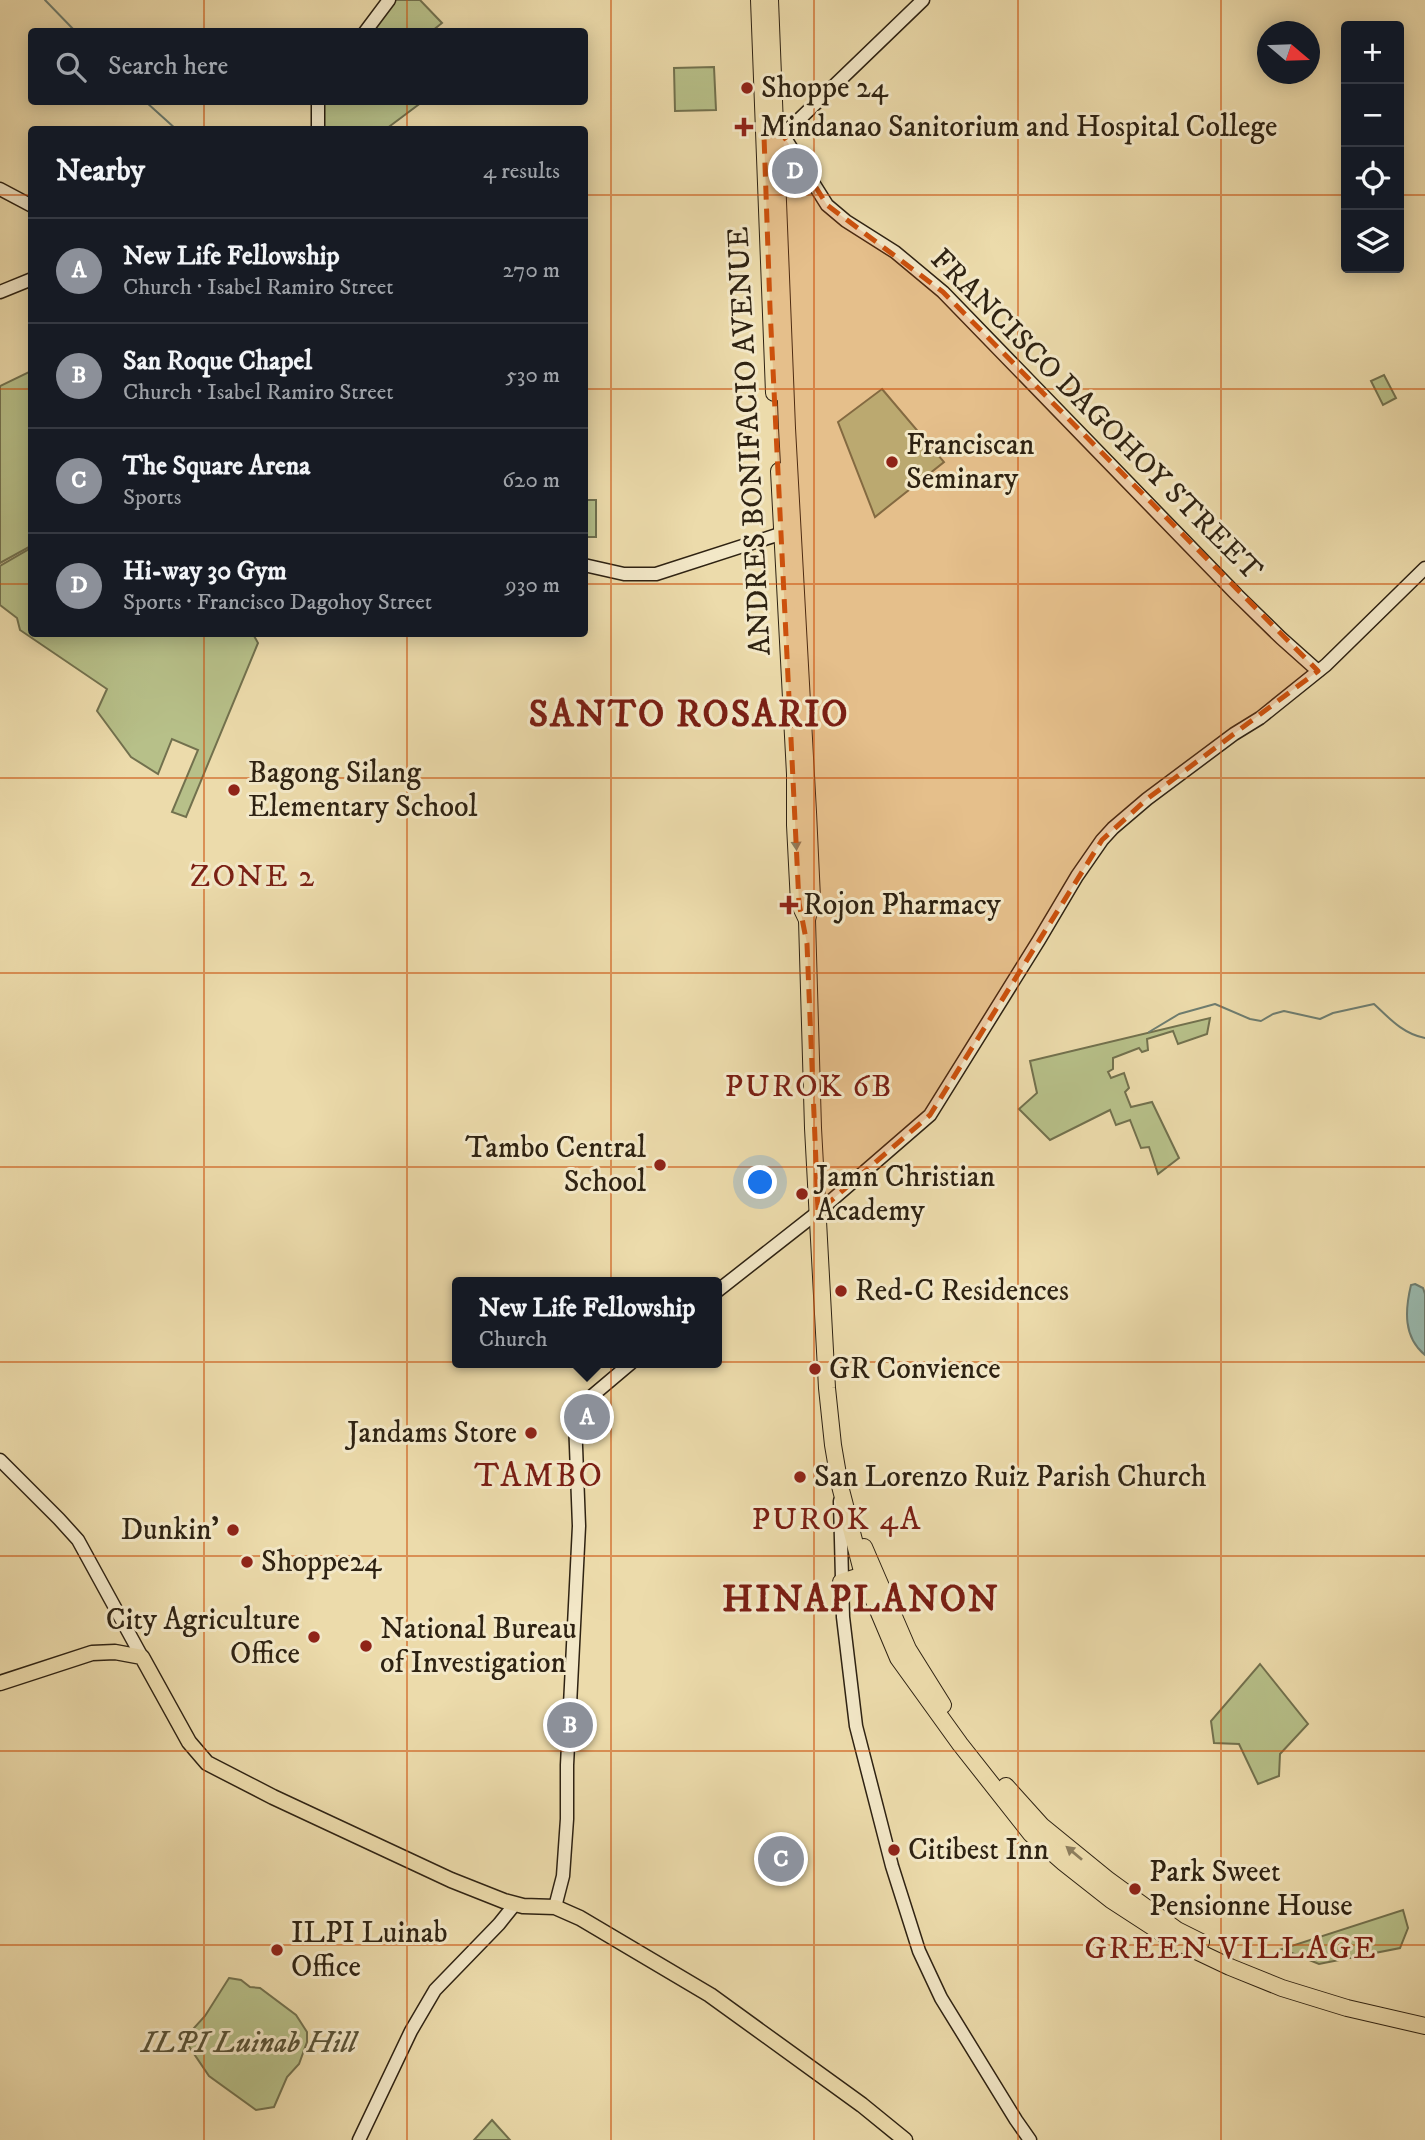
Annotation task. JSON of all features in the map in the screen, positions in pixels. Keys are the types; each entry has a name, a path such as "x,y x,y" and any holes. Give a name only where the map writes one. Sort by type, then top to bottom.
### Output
{"highway":[{"name":"ANDRES BONIFACIO AVENUE","path":"759,0 774,136 770,308 795,774 799,903 807,920"},
{"name":"ANDRES BONIFACIO AVENUE","path":"770,0 787,428 808,812 811,898 807,920 810,1063 827,1388 840,1485 863,1575 898,1658 923,1695 1031,1834 1064,1863 1111,1900 1171,1939 1230,1967 1331,2004 1425,2026"},
{"name":"ANDRES BONIFACIO AVENUE","path":"840,1485 908,1649 961,1731 1042,1826 1107,1879 1177,1930 1233,1958 1318,1992 1425,2015"},
{"path":"841,1582 863,1575"}],"main road":[{"path":"0,1683 92,1653 142,1657 189,1742 207,1763 450,1880 515,1904 555,1907 580,1918 701,1989 829,2080 905,2140"}],"street":[{"path":"368,28 389,0"},
{"path":"774,136 923,0"},
{"path":"318,105 318,126"},
{"name":"FRANCISCO DAGOHOY STREET","path":"774,136 827,205 846,221 895,253 943,292 1237,596 1281,638 1322,668"},
{"path":"0,189 28,204"},
{"path":"0,292 28,281"},
{"path":"588,566 624,574 656,574 783,533"},
{"path":"722,1287 818,1212 930,1115 1077,876 1102,840 1147,799 1234,734 1260,718 1322,668 1425,568"},
{"path":"555,1907 563,1875 568,1819 567,1765 579,1526 575,1420 586,1401 625,1368"},
{"path":"0,1460 78,1540 142,1657"},
{"path":"840,1485 841,1582 856,1726 892,1866 916,1940 941,1998 1030,2140"},
{"path":"359,2140 411,2031 435,1990 515,1904"}],"highlighted area":[{"path":"775,135 783,135 827,205 943,292 1318,671 1147,799 1102,840 930,1115 818,1212 807,944 799,903 770,308 764,136"}],"green space":[{"path":"393,0 420,0 442,23 436,28 372,28"},
{"path":"714,67 716,110 675,111 674,68"},
{"path":"323,105 418,105 390,126 321,126"},
{"path":"28,372 28,548 0,563 0,386"},
{"path":"1384,375 1396,398 1383,405 1371,381"},
{"path":"882,389 944,462 875,517 838,422"},
{"path":"588,500 596,500 596,537 588,537"},
{"path":"28,550 28,635 20,630 17,618 0,605 0,566"},
{"path":"30,637 255,637 258,643 186,817 172,812 198,750 172,739 158,774 131,757 97,711 107,689"},
{"path":"1210,1018 1207,1034 1178,1044 1173,1031 1147,1039 1148,1050 1142,1052 1139,1048 1113,1058 1113,1069 1108,1072 1111,1078 1124,1073 1129,1088 1125,1092 1131,1107 1152,1102 1179,1158 1158,1174 1149,1147 1141,1148 1130,1120 1116,1125 1110,1110 1050,1140 1019,1109 1037,1093 1030,1061"},
{"path":"1260,1664 1308,1724 1280,1754 1279,1776 1258,1784 1239,1744 1214,1743 1211,1721"},
{"path":"1403,1910 1408,1928 1400,1948 1319,1964 1282,1949"},
{"name":"ILPI Luinab Hill","path":"229,1978 241,1980 250,1987 260,1988 296,2015 307,2032 307,2042 299,2064 287,2077 274,2107 256,2110 209,2076 184,2039 205,2016"},
{"path":"492,2120 510,2140 474,2140"}],"water":[{"path":"1411,1285 1423,1288 1425,1294 1425,1355 1409,1332 1409,1294"}],"waterway":[{"path":"45,0 72,28"},
{"path":"149,105 173,126"},
{"path":"1149,1032 1179,1014 1215,1004 1261,1021 1284,1011 1320,1019 1333,1013 1374,1004 1403,1029 1425,1038"}],"place":[{"name":"Shoppe 24","path":"747,88"},
{"name":"Mindanao Sanitorium and Hospital College","path":"744,127"},
{"name":"Hi-way 30 Gym","path":"795,171"},
{"name":"Franciscan Seminary","path":"892,462"},
{"name":"Bagong Silang Elementary School","path":"234,790"},
{"name":"Rojon Pharmacy","path":"789,905"},
{"name":"Tambo Central School","path":"660,1165"},
{"name":"Jamn Christian Academy","path":"802,1194"},
{"name":"Red-C Residences","path":"841,1291"},
{"name":"GR Convience","path":"815,1369"},
{"name":"New Life Fellowship","path":"587,1417"},
{"name":"Jandams Store","path":"531,1433"},
{"name":"San Lorenzo Ruiz Parish Church","path":"800,1477"},
{"name":"Dunkin'","path":"233,1530"},
{"name":"Shoppe24","path":"247,1562"},
{"name":"City Agriculture Office","path":"314,1637"},
{"name":"National Bureau of Investigation","path":"366,1646"},
{"name":"San Roque Chapel","path":"570,1725"},
{"name":"Citibest Inn","path":"894,1850"},
{"name":"The Square Arena","path":"781,1859"},
{"name":"Park Sweet Pensionne House","path":"1135,1889"},
{"name":"ILPI Luinab Office","path":"277,1950"}],"district":[{"name":"SANTO ROSARIO","path":"689,715"},
{"name":"ZONE 2","path":"253,877"},
{"name":"PUROK 6B","path":"809,1087"},
{"name":"TAMBO","path":"539,1476"},
{"name":"PUROK 4A","path":"837,1520"},
{"name":"HINAPLANON","path":"861,1600"},
{"name":"GREEN VILLAGE","path":"1231,1949"}]}
